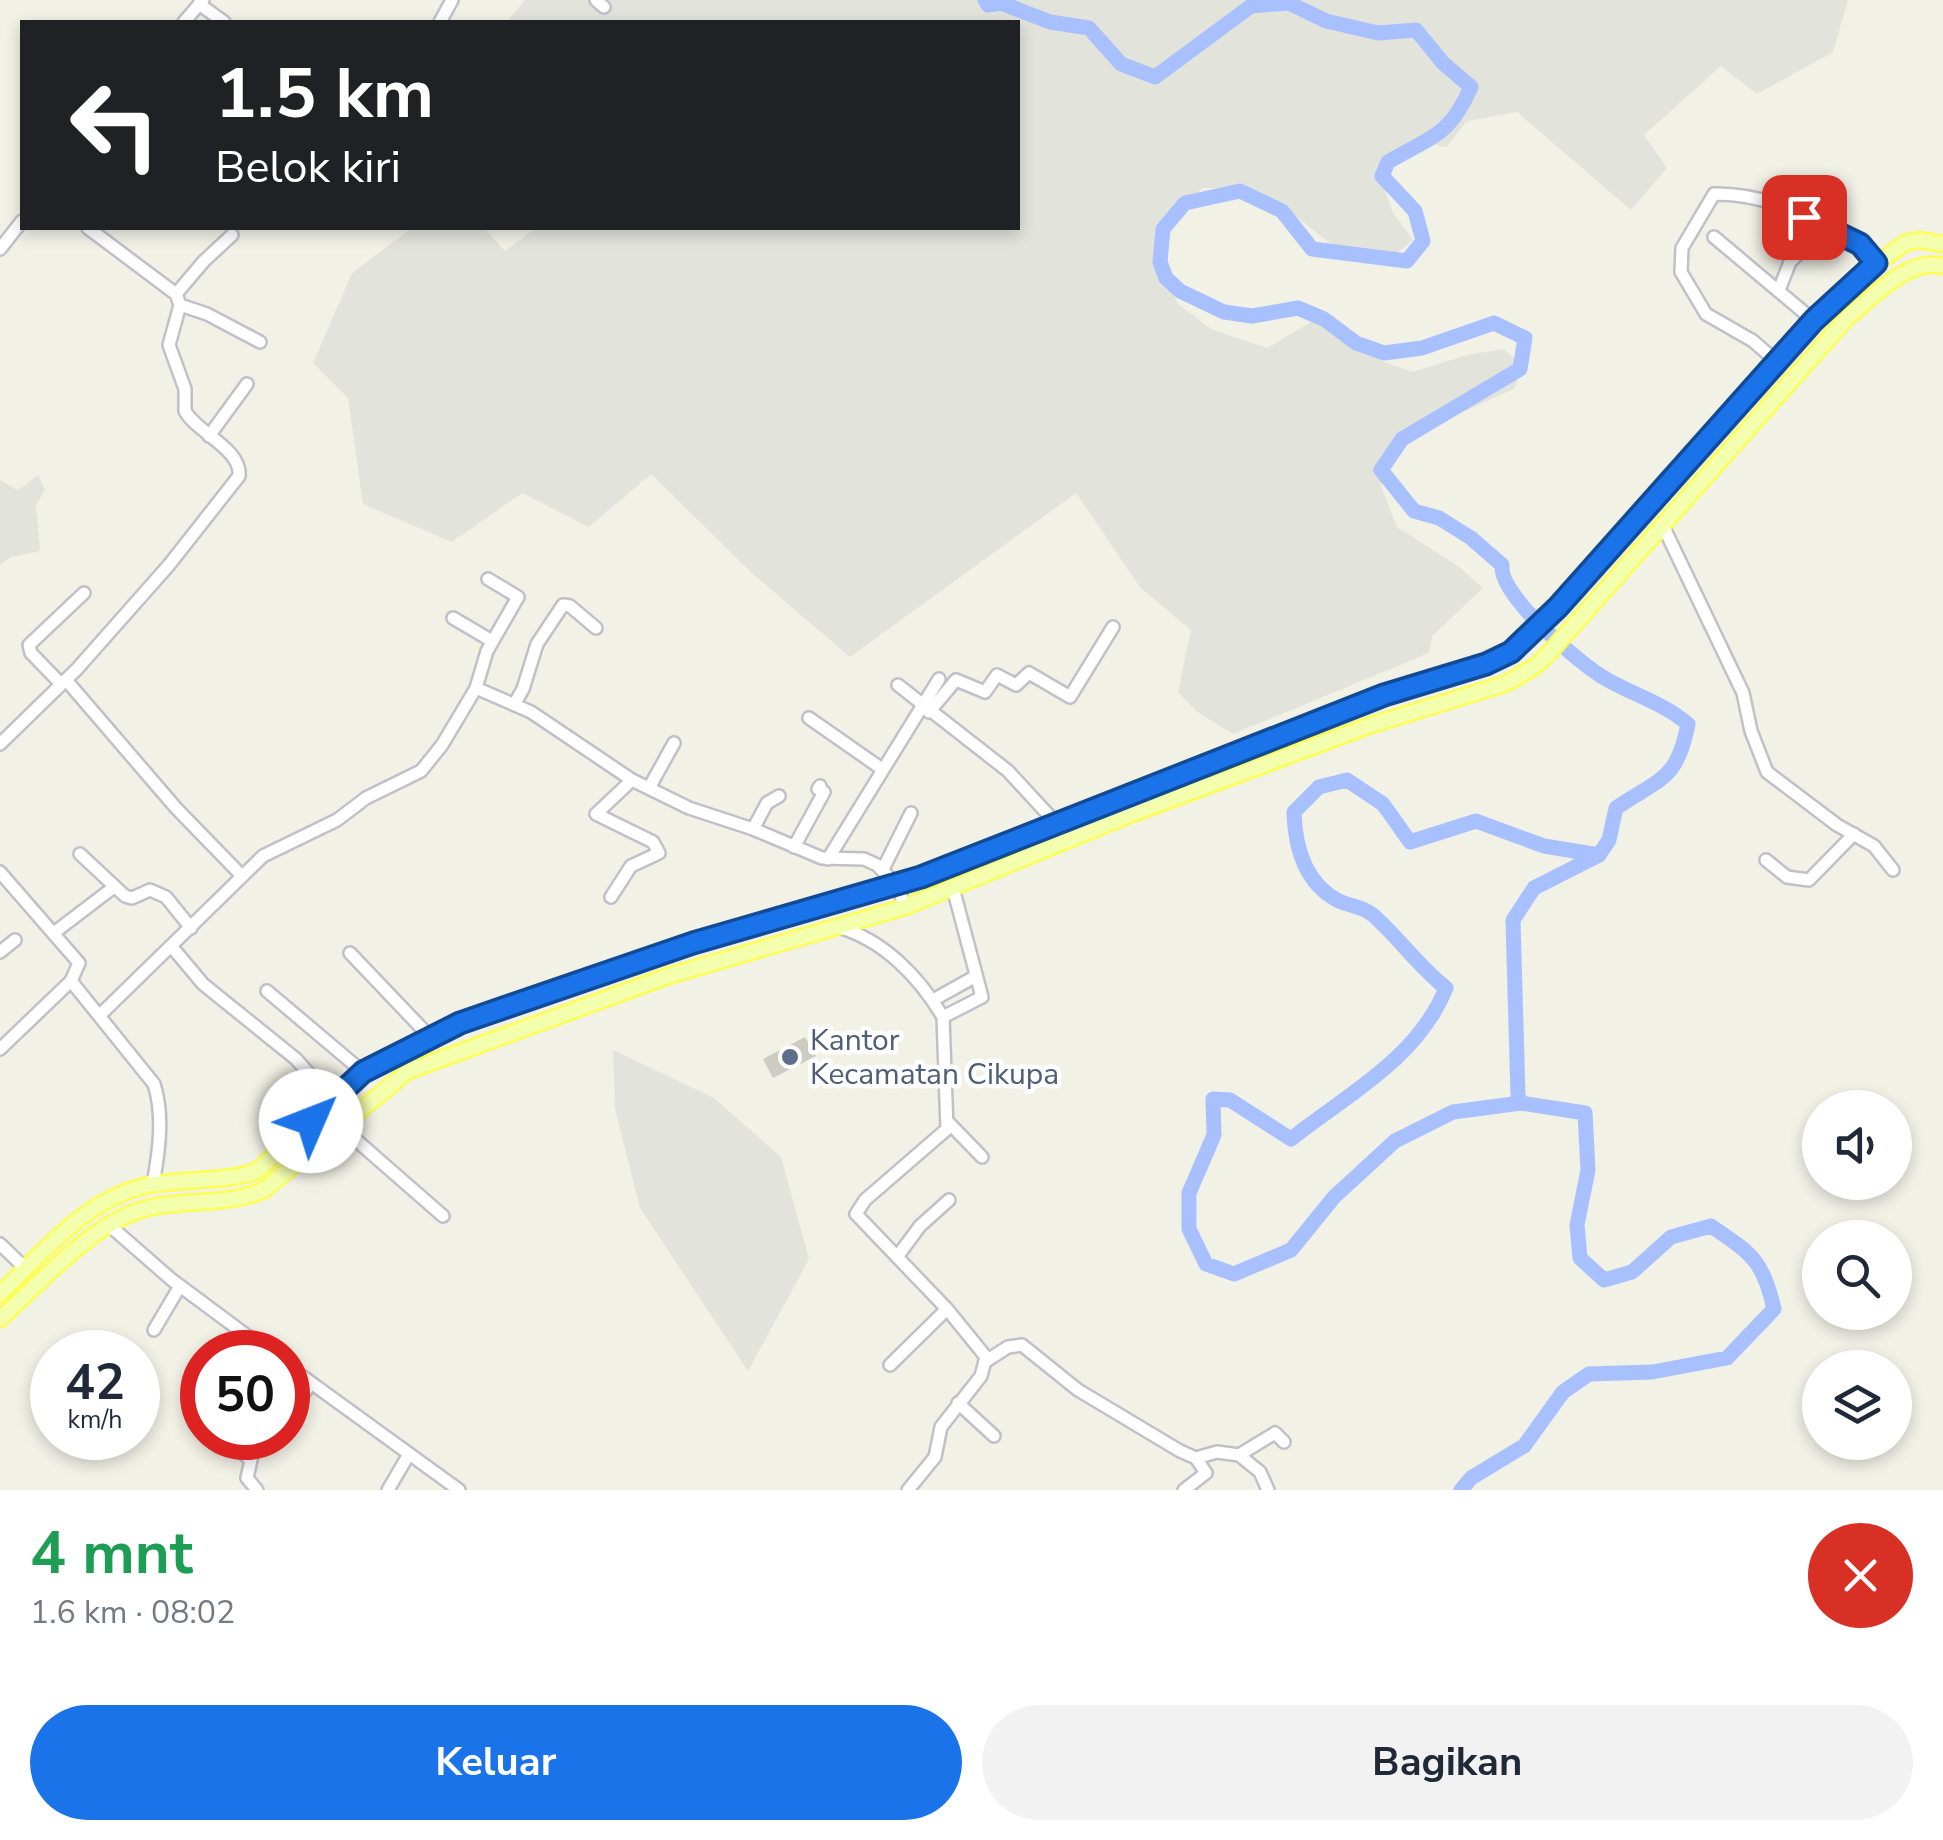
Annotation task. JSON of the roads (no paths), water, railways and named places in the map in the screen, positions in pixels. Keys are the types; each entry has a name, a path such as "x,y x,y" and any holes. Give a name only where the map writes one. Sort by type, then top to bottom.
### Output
{"main road":[{"path":"0,1294 92,1210 129,1190 153,1184 257,1171 363,1072 460,1023 693,943 897,885 1384,695 1486,664 1511,652 1558,607 1814,320 1876,263 1904,243 1918,240 1943,244"},
{"path":"0,1318 108,1225 151,1207 252,1196 278,1180 408,1071 668,976 905,907 1129,815 1368,726 1507,684 1538,665 1664,528 1846,318 1924,263 1943,266"}],"street":[{"path":"201,2 222,20"},
{"path":"1776,361 1753,341 1706,314 1681,272 1679,256 1714,194 1785,206 1860,244 1876,263"},
{"path":"0,249 20,224"},
{"path":"90,230 178,300 260,342"},
{"path":"0,744 64,682 169,565 239,476 240,468 234,458 184,412 185,389 169,345 178,300 212,252 232,236"},
{"path":"1714,238 1814,320"},
{"path":"1779,290 1790,262 1809,242"},
{"path":"209,436 248,384"},
{"path":"1664,528 1743,693 1766,772 1807,804 1874,846 1892,870"},
{"path":"101,1014 242,876 281,844 336,820 366,798 421,771 442,745 476,688 492,641 518,597 488,579"},
{"path":"84,593 29,645 31,652 64,682 242,876"},
{"path":"515,704 524,689 536,644 563,605 567,604 596,628"},
{"path":"453,618 492,641"},
{"path":"828,859 882,769 926,709 956,680 985,692 997,675 1016,685 1029,673 1070,698 1113,627"},
{"path":"926,709 939,679"},
{"path":"898,685 1008,771 1055,822"},
{"path":"476,688 515,704 632,780 722,821 754,829 828,859 864,859 883,869 897,885 905,907"},
{"path":"809,718 882,769"},
{"path":"649,788 674,743"},
{"path":"611,898 632,866 659,854 653,842 596,814 632,780"},
{"path":"794,847 824,792 820,786"},
{"path":"754,829 767,803 779,796"},
{"path":"883,869 911,813"},
{"path":"1766,860 1787,877 1810,880 1854,834"},
{"path":"80,854 114,887 132,898 150,890 157,892 192,928"},
{"path":"0,872 79,963 71,981 5,1034 0,1049"},
{"path":"55,932 114,887"},
{"path":"943,1017 982,997 952,888"},
{"path":"838,927 872,940 932,1000 943,1017 949,1123 939,1139 908,1160 858,1206 860,1222 947,1309 986,1361"},
{"path":"0,952 15,940"},
{"path":"172,946 203,984 296,1059 332,1100"},
{"path":"350,953 430,1037"},
{"path":"932,1000 976,976"},
{"path":"71,981 146,1070 159,1099 159,1153 153,1184"},
{"path":"267,991 363,1072"},
{"path":"949,1123 982,1156"},
{"path":"340,1126 443,1216"},
{"path":"897,1257 920,1226 949,1200"},
{"path":"108,1225 239,1330"},
{"path":"0,1244 26,1269"},
{"path":"154,1330 180,1286"},
{"path":"890,1365 947,1309"},
{"path":"908,1490 935,1456 936,1437 980,1376 986,1361 1008,1347 1022,1345 1087,1396 1196,1458 1206,1474 1184,1490"},
{"path":"311,1383 459,1490"},
{"path":"958,1403 994,1436"},
{"path":"1239,1455 1275,1432 1284,1442"},
{"path":"1196,1458 1217,1452 1239,1455 1260,1472 1268,1490"},
{"path":"388,1490 409,1454"},
{"path":"251,1460 247,1478 258,1490"}],"waterway":[{"path":"985,0 988,5 1001,3 1050,22 1089,28 1121,64 1155,77 1251,6 1289,3 1326,21 1378,33 1416,30 1443,63 1471,87 1447,126 1388,162 1382,176 1415,211 1423,241 1407,261 1312,249 1282,211 1240,191 1185,203 1163,229 1160,262 1166,278 1180,291 1224,312 1252,316 1298,308 1324,319 1356,343 1384,353 1422,348 1494,323 1525,338 1520,369 1402,439 1381,470 1414,511 1439,518 1471,538 1502,565 1504,578 1526,610 1578,659 1688,724 1672,768 1616,808 1609,840 1599,855 1544,846 1476,821 1410,842 1383,804 1347,780 1319,787 1294,812 1299,850 1316,884 1337,900 1373,915 1446,988 1434,1013 1400,1055 1291,1139 1230,1100 1213,1099 1214,1135 1189,1193 1189,1229 1206,1264 1234,1274 1291,1250 1334,1197 1395,1141 1453,1112 1521,1103 1585,1113 1588,1170 1577,1225 1580,1258 1604,1280 1632,1272 1671,1237 1711,1226 1754,1260 1765,1279 1774,1309 1727,1358 1652,1372 1589,1374 1563,1392 1524,1446 1471,1478 1461,1490"},
{"path":"1521,1103 1513,920 1534,888 1599,855"}],"place":[{"name":"Kantor Kecamatan Cikupa","path":"790,1057"}]}
